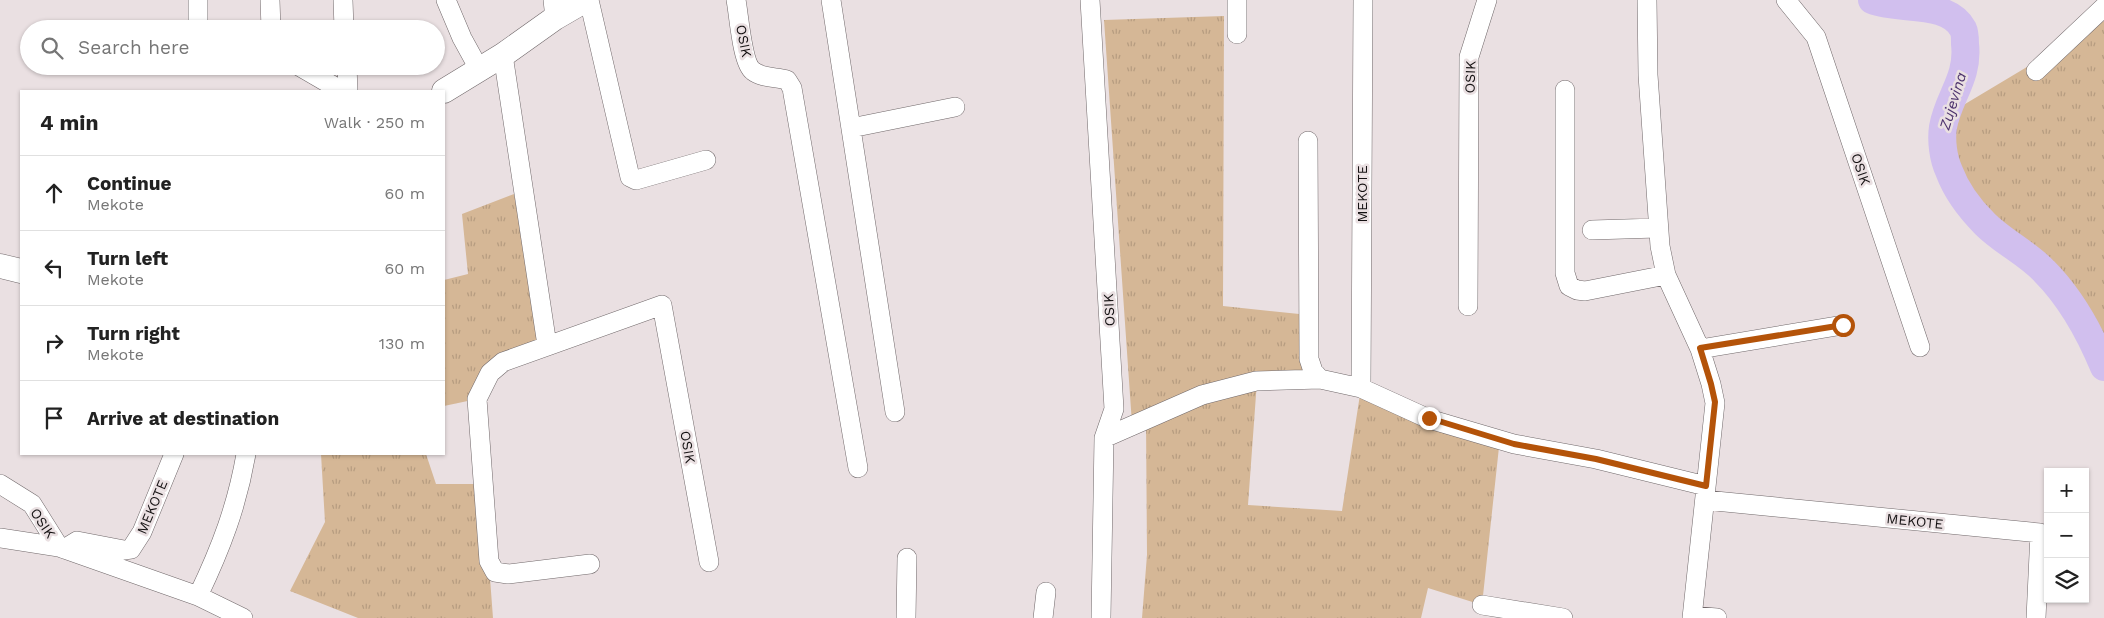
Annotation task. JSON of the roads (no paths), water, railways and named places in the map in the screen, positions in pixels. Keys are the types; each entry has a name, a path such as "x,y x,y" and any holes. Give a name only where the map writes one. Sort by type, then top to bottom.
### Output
{"main road":[{"path":"445,90 503,55 554,9 587,0"},
{"path":"0,266 20,271"}],"street":[{"path":"198,0 198,20"},
{"path":"270,0 271,20"},
{"path":"342,0 343,20"},
{"path":"446,0 462,38 479,69"},
{"path":"587,0 630,177 636,180 706,160"},
{"name":"OSIK","path":"736,0 745,56 749,66 757,73 787,80 792,88 858,468"},
{"path":"831,0 895,412"},
{"name":"OSIK","path":"1090,0 1114,410 1104,438 1101,618"},
{"path":"1237,0 1237,34"},
{"name":"MEKOTE","path":"1361,388 1363,0"},
{"name":"OSIK","path":"1468,306 1469,57 1487,0"},
{"path":"1647,0 1648,75 1658,228 1666,275 1700,348 1715,402 1693,617 1717,618"},
{"name":"OSIK","path":"1786,0 1816,37 1920,347"},
{"path":"2036,71 2104,6"},
{"path":"503,55 547,345"},
{"path":"314,75 340,90"},
{"path":"347,75 348,90"},
{"path":"1566,90 1565,273 1569,286 1576,290 1585,291 1666,275"},
{"path":"851,128 954,107"},
{"path":"1308,141 1309,359 1313,371 1320,379"},
{"path":"1592,230 1658,228"},
{"name":"OSIK","path":"590,564 508,574 495,572 488,561 477,399 490,374 503,362 662,305 709,562"},
{"path":"1700,348 1843,325"},
{"name":"MEKOTE","path":"1104,438 1202,395 1256,381 1320,379 1361,388 1429,418 1514,444 1596,459 1705,493 2040,533 2036,618"},
{"name":"MEKOTE","path":"62,548 77,541 124,550 131,549 142,532 174,455"},
{"path":"198,596 222,545 240,491 246,455"},
{"name":"OSIK","path":"0,484 32,504 62,548"},
{"path":"0,538 62,548 198,596 243,618"},
{"path":"906,618 907,558"},
{"path":"1043,618 1046,592"},
{"path":"1482,605 1563,618"}],"waterway":[{"name":"Zujevina","path":"1872,0 1935,10 1956,20 1963,29 1965,36 1964,67 1949,106 1942,132 1944,155 1952,178 1964,199 1985,224 2023,253 2054,281 2071,304 2093,341 2104,367"}]}
